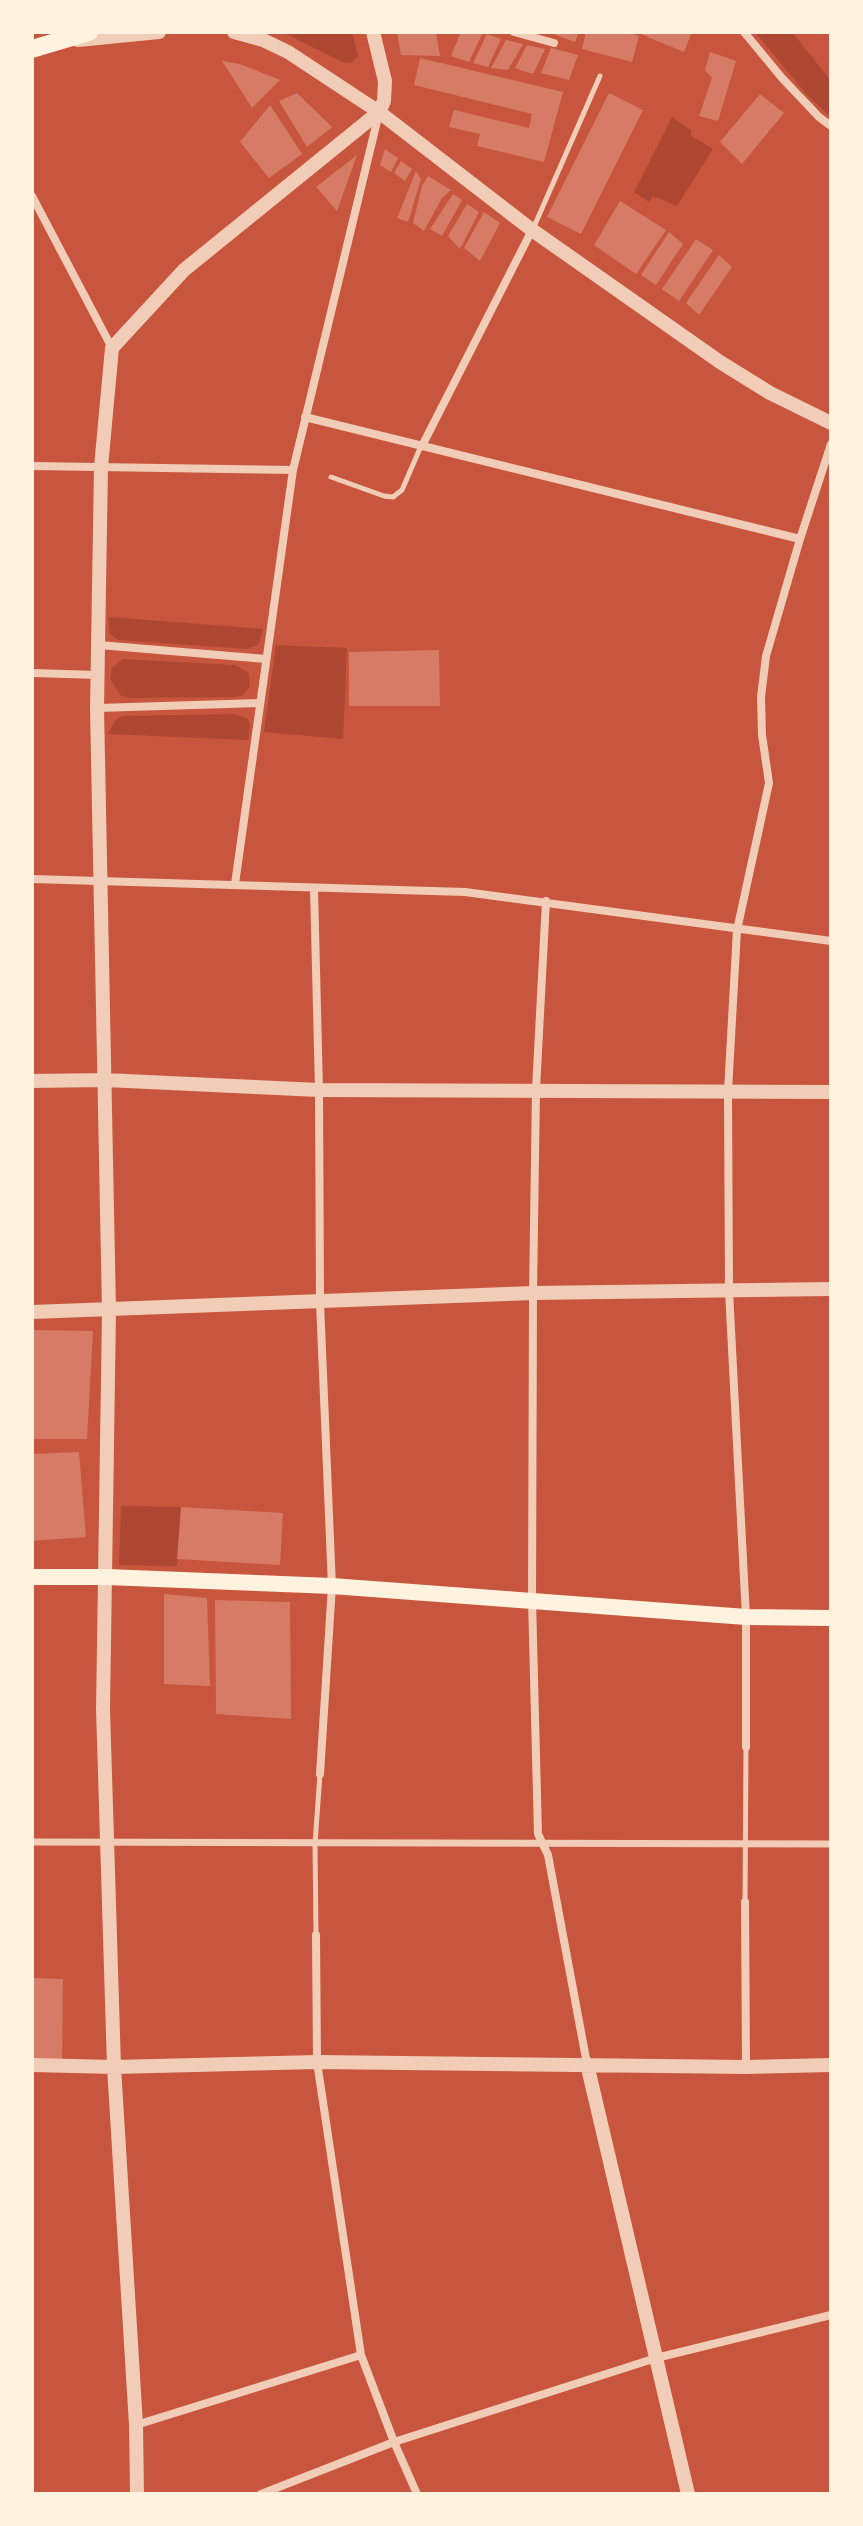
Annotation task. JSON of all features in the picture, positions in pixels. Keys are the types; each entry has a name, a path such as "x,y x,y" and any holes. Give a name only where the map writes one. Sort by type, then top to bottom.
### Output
{"main road":[{"path":"32,49 89,32"},
{"path":"32,1577 332,1586 746,1617 831,1618"}],"street":[{"path":"58,42 159,32"},
{"path":"234,32 263,40 288,52 379,112 532,230 720,362 770,393 831,423"},
{"path":"235,884 293,470 384,101 385,81 373,32"},
{"path":"514,32 554,43"},
{"path":"744,32 782,78 831,126"},
{"path":"112,348 184,270 379,112"},
{"path":"32,196 112,348 101,467 97,708 109,1311 103,1709 114,2067 136,2425 137,2494"},
{"path":"422,446 532,230"},
{"path":"305,417 800,539"},
{"path":"746,1747 746,1617 729,1291 728,1091 737,930 769,783 762,735 761,697 766,656 831,444"},
{"path":"32,466 293,470"},
{"path":"99,645 266,659"},
{"path":"32,673 98,675"},
{"path":"97,708 260,703"},
{"path":"32,879 437,890 546,901 831,941"},
{"path":"314,888 320,1303 332,1586 320,1774"},
{"path":"546,901 536,1089 533,1293 532,1600 538,1834 548,1855 587,2064 688,2494"},
{"path":"32,1081 105,1080 319,1090 831,1092"},
{"path":"32,1312 533,1293 831,1289"},
{"path":"32,1842 831,1844"},
{"path":"745,1902 746,2067"},
{"path":"316,1935 317,2062 361,2355 417,2494"},
{"path":"32,2065 114,2067 317,2062 746,2067 831,2065"},
{"path":"261,2494 394,2442 656,2358 831,2315"},
{"path":"136,2425 361,2355"}],"lane":[{"path":"532,230 600,76"},
{"path":"331,477 393,497 402,490 422,446"},
{"path":"745,1902 746,1747"},
{"path":"316,1935 315,1844 320,1774"}],"shaded area":[{"path":"282,32 352,32 358,56 352,62 345,63"},
{"path":"755,32 792,32 831,81 831,117 808,96"},
{"path":"672,117 692,131 690,135 713,149 677,206 653,196 649,202 634,192"},
{"path":"108,617 263,629 259,644 248,649 118,640 110,634"},
{"path":"276,645 347,648 343,739 264,732"},
{"path":"123,659 235,665 249,673 250,687 243,695 236,697 129,698 120,695 110,678 112,668"},
{"path":"235,714 248,719 248,740 108,734 115,721 122,716"},
{"path":"121,1506 181,1507 177,1566 119,1565"}],"building":[{"path":"397,32 436,32 440,56 401,55"},
{"path":"461,32 483,32 469,62 451,56"},
{"path":"548,32 579,32 575,42"},
{"path":"586,32 626,32 639,36 632,62 582,49"},
{"path":"636,32 692,32 684,52"},
{"path":"487,34 501,39 488,67 473,63"},
{"path":"506,40 523,44 508,70 491,68"},
{"path":"527,45 545,49 533,74 515,68"},
{"path":"551,48 578,55 569,80 541,73"},
{"path":"710,52 736,61 718,121 699,116 712,78 705,70"},
{"path":"420,58 563,92 544,162 477,146 480,134 449,127 454,110 529,128 532,114 414,85"},
{"path":"222,61 240,64 280,80 252,108"},
{"path":"297,93 332,127 307,147 279,101"},
{"path":"609,93 643,110 581,234 547,217"},
{"path":"760,94 784,113 742,164 720,142"},
{"path":"270,105 302,154 269,178 240,142"},
{"path":"385,149 398,158 391,172 380,165"},
{"path":"357,155 337,211 316,187"},
{"path":"401,161 412,169 405,181 394,173"},
{"path":"416,171 421,179 408,222 397,218"},
{"path":"428,176 451,190 442,198 424,231 413,223 422,186"},
{"path":"453,194 462,200 442,236 430,229"},
{"path":"620,201 666,230 636,274 594,245"},
{"path":"467,204 479,212 460,249 448,236"},
{"path":"484,212 500,223 480,261 464,248"},
{"path":"669,232 683,244 656,285 641,275"},
{"path":"696,239 713,250 679,301 662,289"},
{"path":"719,255 732,267 699,315 686,303"},
{"path":"439,650 440,706 349,706 349,652"},
{"path":"32,1330 93,1331 87,1439 32,1439"},
{"path":"79,1452 86,1537 32,1541 32,1454"},
{"path":"181,1507 283,1513 280,1565 177,1559"},
{"path":"164,1594 207,1598 210,1686 164,1684"},
{"path":"215,1600 290,1602 291,1719 216,1714"},
{"path":"32,1978 63,1979 62,2062 32,2061"}]}
